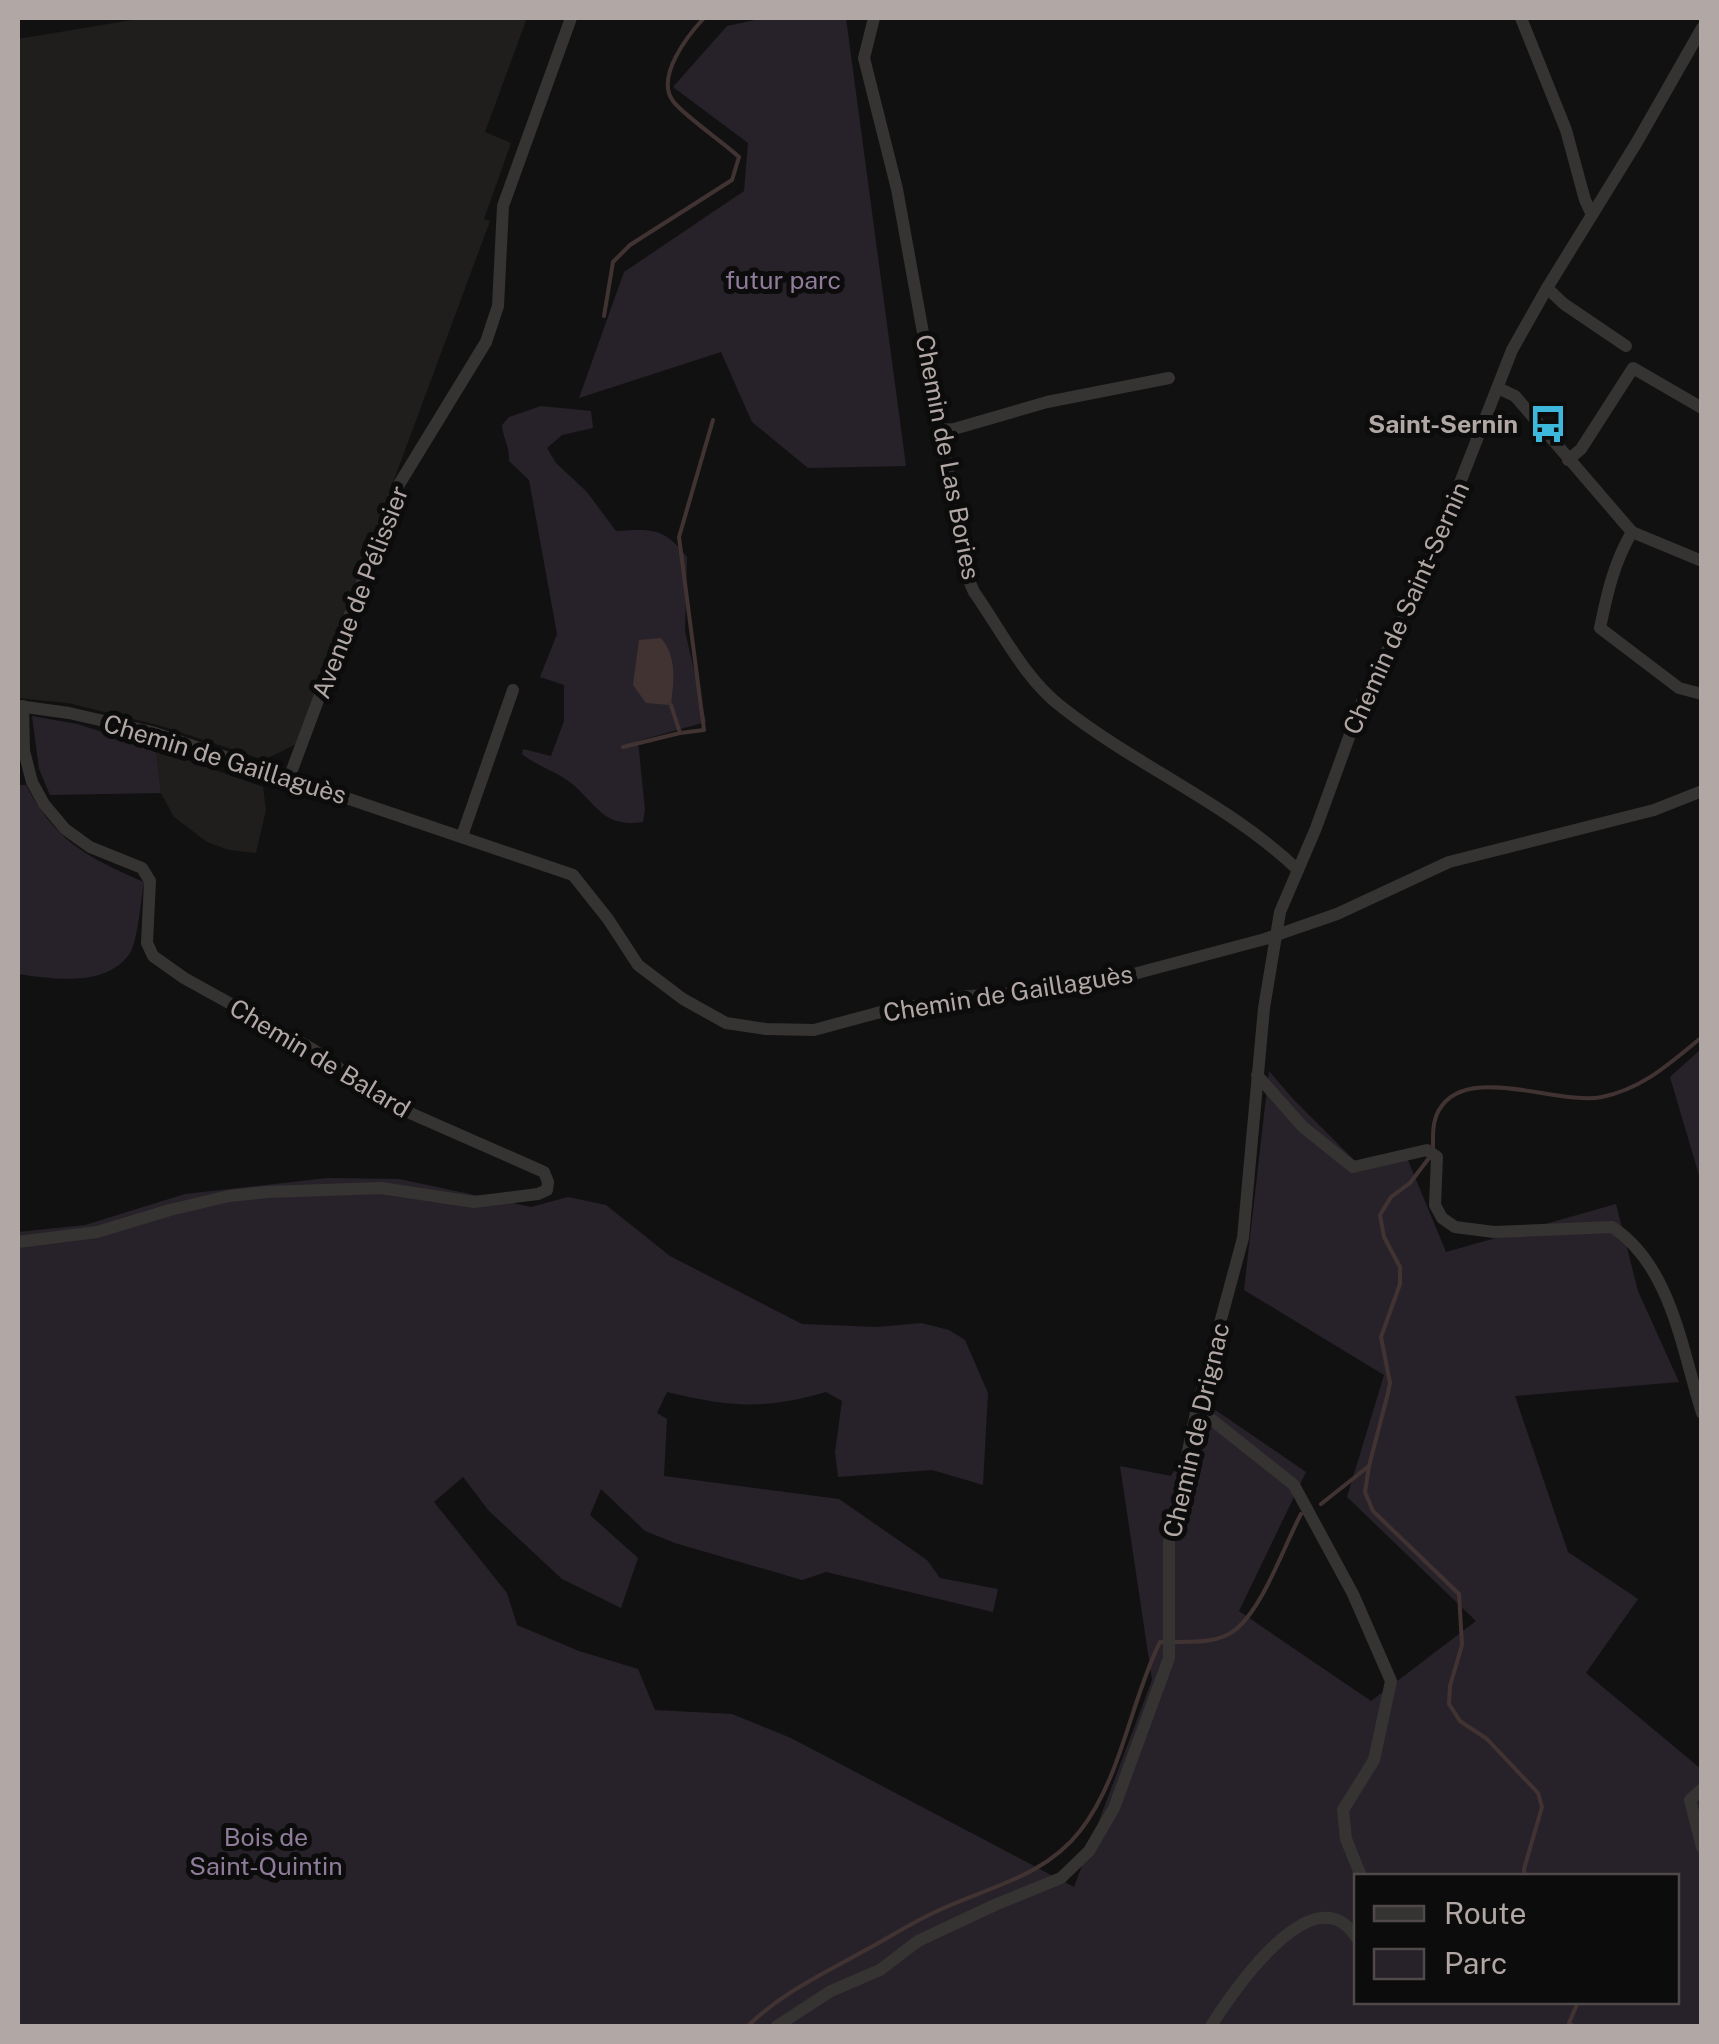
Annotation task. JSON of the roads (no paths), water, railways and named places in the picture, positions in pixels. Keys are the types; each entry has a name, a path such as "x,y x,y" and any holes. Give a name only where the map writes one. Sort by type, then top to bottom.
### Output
{"street":[{"name":"Avenue de Pélissier","path":"289,778 398,486 442,418 494,321 503,206 571,18"},
{"name":"Chemin de Las Bories","path":"874,18 864,58 898,188 967,576 974,592 1034,680 1060,707 1231,816 1298,870"},
{"path":"1521,18 1566,130 1584,200 1592,215"},
{"name":"Chemin de Saint-Sernin","path":"1274,936 1364,696 1418,590 1512,350 1702,28"},
{"path":"1547,288 1626,346"},
{"path":"1568,460 1581,450 1634,368 1702,408"},
{"path":"940,430 1047,402 1168,378"},
{"path":"1498,388 1515,396 1632,532 1702,561"},
{"path":"1632,532 1620,551 1600,628 1679,688 1702,694"},
{"path":"462,836 514,690"},
{"name":"Chemin de Gaillaguès","path":"20,706 152,732 573,875 638,964 683,1000 726,1023 766,1029 814,1030 877,1013 968,996 1046,991 1098,982 1274,936 1337,914 1450,862 1654,810 1702,792"},
{"name":"Chemin de Balard","path":"18,1242 97,1232 228,1196 344,1187 382,1188 474,1202 538,1194 546,1190 548,1182 544,1172 526,1163 481,1147 385,1102 314,1050 184,978 154,956 148,943 150,881 142,868 90,847 65,829 44,804 32,782 24,751 20,706"},
{"name":"Chemin de Drignac","path":"777,2026 831,1991 880,1970 918,1941 1061,1878 1089,1851 1114,1808 1171,1644 1169,1542 1197,1408 1244,1238 1256,1075 1274,936"},
{"path":"1256,1075 1304,1127 1353,1167 1427,1150 1438,1158 1434,1204 1442,1218 1455,1228 1494,1232 1612,1226 1626,1236 1644,1252 1658,1274 1702,1414"},
{"path":"1197,1408 1294,1485 1353,1594 1391,1680 1374,1760 1342,1810 1346,1839 1359,1874"},
{"path":"1702,1789 1690,1800 1702,1847"},
{"path":"1211,2026 1238,1984 1276,1942 1303,1925 1332,1918 1349,1926 1354,1934"}],"waterway":[{"path":"604,316 613,262 630,245 732,180 739,157 678,107 669,91 668,80 676,57 704,18"},
{"path":"680,733 704,730 679,537 713,420"},
{"path":"623,747 680,733 671,705"},
{"path":"1433,1149 1437,1115 1452,1096 1491,1087 1602,1097 1644,1081 1702,1037"},
{"path":"1321,1504 1369,1466 1390,1383 1381,1337 1400,1284 1400,1267 1384,1237 1380,1215 1391,1197 1410,1183 1429,1158"},
{"path":"1369,1466 1365,1492 1373,1511 1459,1594 1462,1645 1449,1704 1460,1721 1487,1739 1538,1793 1542,1807 1525,1874"},
{"path":"1175,1642 1222,1637 1245,1620 1264,1592 1301,1514"},
{"path":"748,2026 817,1977 929,1915 1029,1872 1065,1848 1106,1787 1150,1665 1160,1642 1165,1642"},
{"path":"1573,2026 1569,2023 1577,2004"}],"place":[{"name":"Saint-Sernin","path":"1548,424"}],"park label":[{"name":"futur parc","path":"783,280"},
{"name":"Bois de Saint-Quintin","path":"266,1852"}]}
